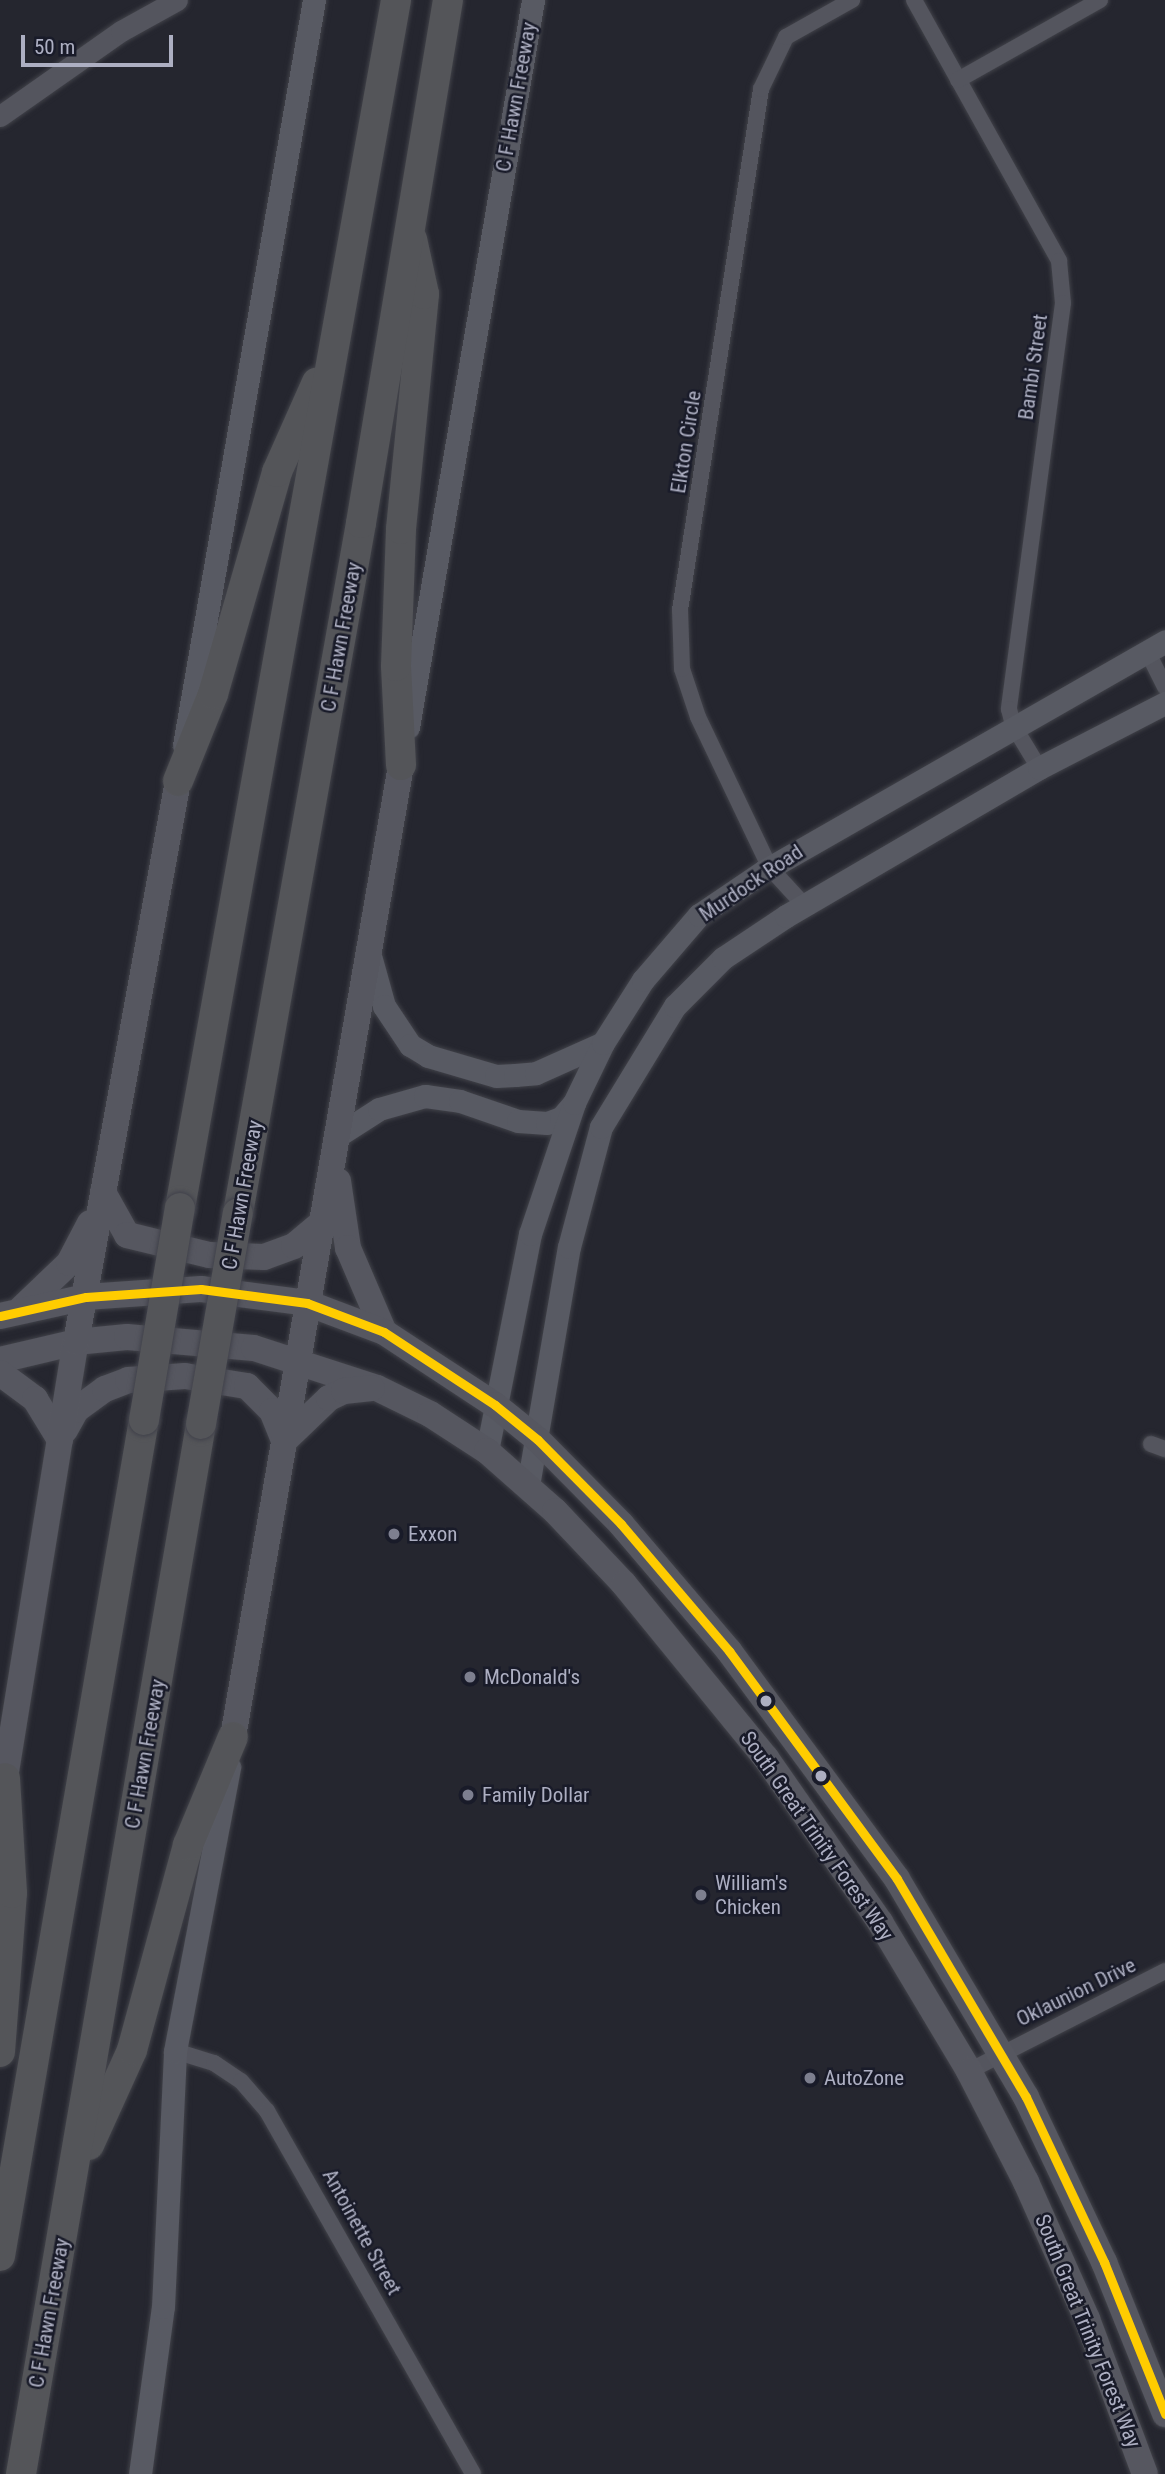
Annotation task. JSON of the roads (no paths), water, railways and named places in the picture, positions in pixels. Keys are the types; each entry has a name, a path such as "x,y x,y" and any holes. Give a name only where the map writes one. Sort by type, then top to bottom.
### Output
{"highway":[{"path":"0,2256 180,1208 396,0"},
{"name":"C F Hawn Freeway","path":"21,2474 201,1424 361,523 409,224 449,0"},
{"path":"401,765 396,666 401,529 424,294 409,224"},
{"path":"178,781 213,694 277,472 336,340"},
{"path":"72,2182 132,2050 188,1845 233,1737"},
{"path":"0,2052 12,1892 2,1792"}],"main road":[{"path":"2,1792 76,1342 178,781 314,0"},
{"name":"C F Hawn Freeway","path":"140,2474 163,2307 176,2051 217,1847 296,1362 534,0"},
{"name":"Murdock Road","path":"487,1451 530,1234 574,1103 603,1043 643,980 699,915 770,868 1013,725 1156,646"},
{"path":"528,1486 569,1247 601,1128 675,1006 723,958 805,906 1039,768 1165,703"},
{"path":"368,947 384,1006 410,1045 428,1056 496,1076 515,1075 536,1073 603,1043"},
{"path":"384,1332 348,1248 339,1210 337,1136 379,1109 425,1096 460,1101 518,1121 547,1123 561,1118 574,1103 595,1104 624,1087"},
{"path":"103,1192 127,1235 209,1255 264,1256 294,1246 321,1223"},
{"path":"10,1313 69,1263 103,1192"},
{"name":"South Great Trinity Forest Way","path":"10,1313 86,1297 201,1289 307,1303 384,1332 495,1405 538,1440 621,1524 795,1735 897,1879 1002,2052 1082,2212 1165,2414"},
{"name":"South Great Trinity Forest Way","path":"0,1360 76,1342 127,1337 195,1340 254,1348 377,1388 430,1414 487,1451 528,1486 624,1584 766,1758 880,1923 969,2071 1051,2235 1145,2474"},
{"path":"0,1374 35,1399 60,1440"},
{"path":"60,1440 76,1410 105,1389 128,1380 185,1376 247,1386 272,1411 284,1441 329,1398 344,1391 377,1388"},
{"path":"766,1758 795,1735"}],"street":[{"path":"0,116 121,31 177,0"},
{"name":"Elkton Circle","path":"805,906 770,868 698,717 682,669 680,610 761,89 786,37 852,0"},
{"name":"Bambi Street","path":"914,0 1059,261 1063,303 1011,695 1013,725 1039,768"},
{"path":"958,80 1100,0"},
{"path":"1156,646 1165,687"},
{"name":"Oklaunion Drive","path":"969,2071 1165,1971"},
{"name":"Antoinette Street","path":"176,2051 214,2063 241,2081 267,2111 472,2474"}],"place":[{"name":"Exxon","path":"394,1534"},
{"name":"McDonald's","path":"470,1677"},
{"name":"Family Dollar","path":"468,1795"},
{"name":"William's Chicken","path":"701,1895"},
{"name":"AutoZone","path":"810,2078"}]}
